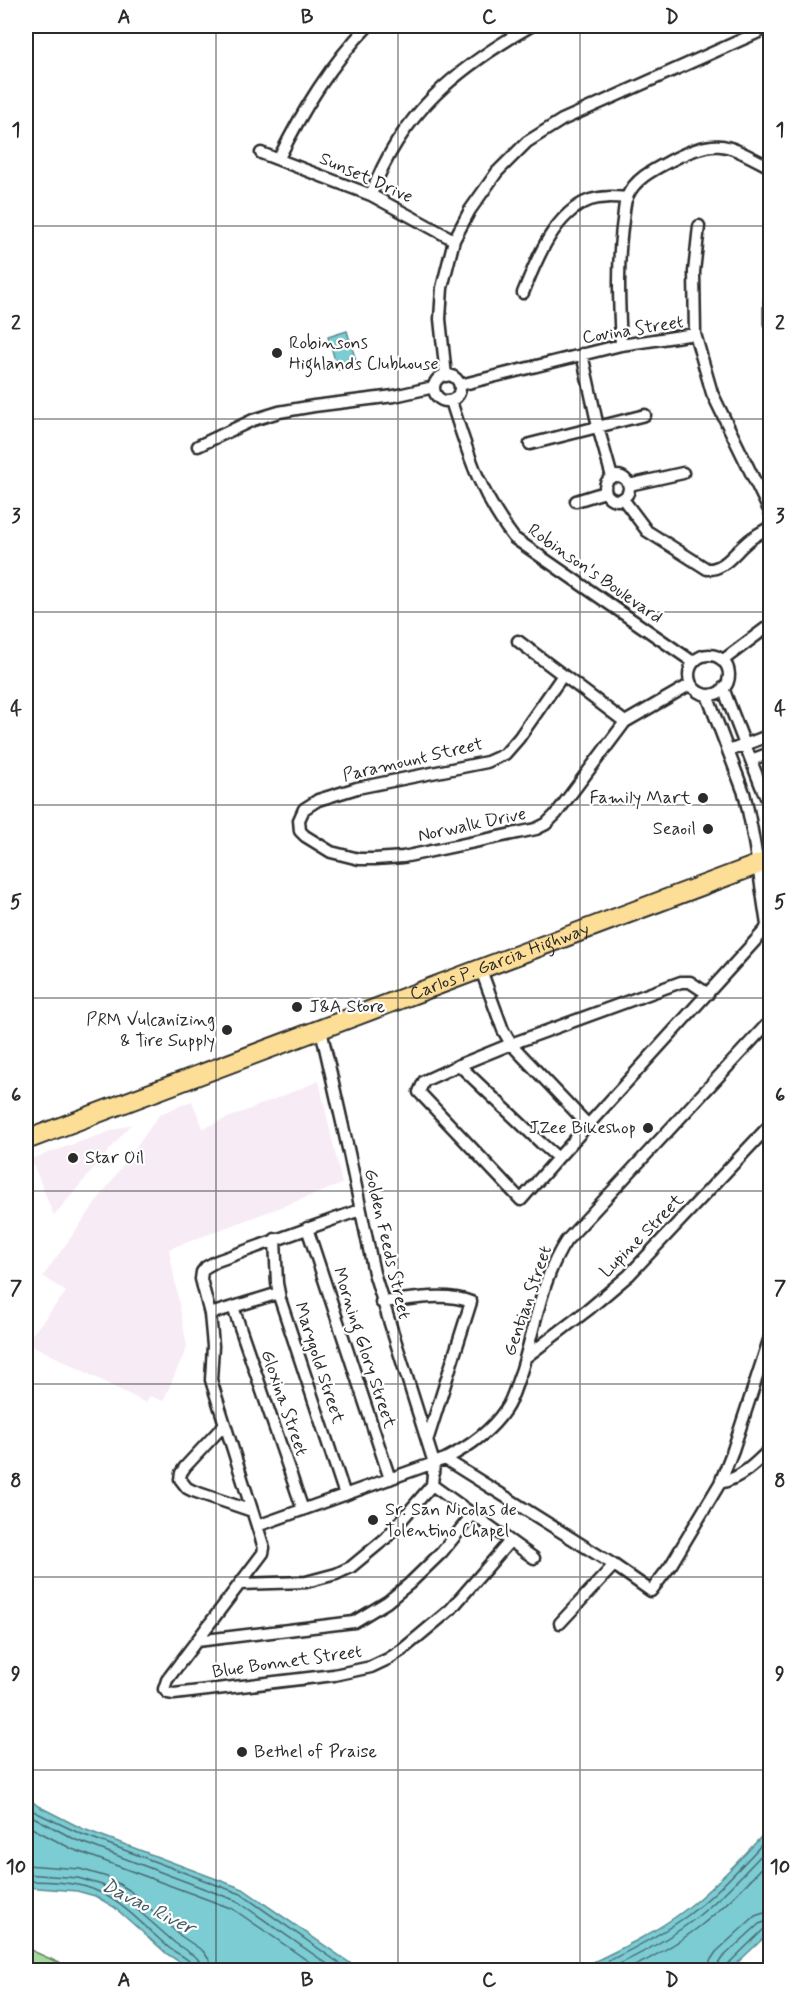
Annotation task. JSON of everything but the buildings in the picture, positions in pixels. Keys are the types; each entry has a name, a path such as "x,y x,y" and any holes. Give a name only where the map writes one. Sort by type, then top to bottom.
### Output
{"highway":[{"name":"Carlos P. Garcia Highway","path":"26,1140 764,863"}],"street":[{"path":"279,158 301,114 324,77 368,26"},
{"path":"371,195 388,155 406,127 425,104 475,61 531,26"},
{"path":"446,375 440,319 442,288 454,240 470,210 497,172 527,142 562,120 771,27"},
{"path":"621,345 618,284 621,234 627,198 639,181 653,170 687,153 713,144 731,147 771,167"},
{"name":"Sunset Drive","path":"261,153 371,195 454,240"},
{"path":"524,293 540,251 560,223 577,206 608,196 627,198"},
{"path":"695,334 694,272 699,226"},
{"path":"771,301 771,324"},
{"name":"Covina Street","path":"460,385 621,345 695,334 712,393 771,512"},
{"path":"582,354 612,477"},
{"path":"446,375 453,377 460,385 460,393 451,401 444,401 438,397 434,387 438,379 446,375"},
{"path":"198,446 244,424 279,412 394,396 434,387"},
{"name":"Robinson's Boulevard","path":"451,401 478,481 514,538 693,662"},
{"path":"530,444 645,415"},
{"path":"628,485 683,474"},
{"path":"612,477 622,477 628,485 628,493 623,499 612,500 605,492 606,483 612,477"},
{"path":"576,501 605,492"},
{"path":"623,499 647,531 707,569 722,565 747,541 771,527"},
{"path":"723,661 771,625"},
{"path":"518,641 625,722"},
{"path":"710,655 723,661 728,676 723,688 716,693 707,694 698,691 691,684 689,675 693,662 710,655"},
{"name":"Paramount Street","path":"304,809 318,800 357,788 496,759 505,754 519,738 563,675"},
{"name":"Norwalk Drive","path":"304,809 299,825 305,836 331,852 359,859 403,856 536,829 546,824 556,814 625,722 691,684"},
{"path":"723,688 771,806"},
{"path":"707,694 744,793 764,863 766,929 708,994 589,1126 521,1200 419,1092 424,1081 459,1065 681,982 690,982 708,994"},
{"path":"729,751 771,735"},
{"path":"751,760 771,753"},
{"path":"744,793 761,786"},
{"path":"481,970 503,1030 511,1044 589,1126"},
{"name":"Gentian Street","path":"257,1526 440,1461 470,1444 485,1432 505,1411 514,1391 550,1276 566,1241 771,1021"},
{"name":"Golden Feeds Street","path":"321,1030 381,1302 427,1442 440,1461"},
{"path":"459,1065 558,1158"},
{"name":"Lupine Street","path":"525,1358 629,1275 771,1125"},
{"path":"197,1641 263,1553 263,1543 211,1380 213,1353 210,1314 202,1287 202,1272 217,1260 360,1210"},
{"name":"Morning Glory Street","path":"307,1228 390,1479"},
{"name":"Marygold Street","path":"274,1239 279,1293 345,1495"},
{"path":"210,1314 279,1293"},
{"path":"381,1302 439,1298 454,1298 471,1302 427,1442"},
{"name":"Gloxina Street","path":"233,1307 303,1510"},
{"path":"240,1584 306,1581 336,1574 364,1558 386,1538 432,1485 440,1461 614,1565 651,1591 671,1565 720,1483 771,1337"},
{"path":"224,1425 185,1467 180,1479 187,1488 193,1491 252,1511"},
{"path":"720,1483 738,1477 771,1449"},
{"path":"432,1485 534,1558"},
{"path":"197,1641 354,1622 387,1602 424,1570 473,1514"},
{"name":"Blue Bonnet Street","path":"197,1641 167,1680 164,1689 168,1693 324,1677 371,1668 402,1650 451,1609 510,1541"},
{"path":"560,1623 614,1565"}],"shaded area":[{"path":"319,1081 342,1184 169,1249 187,1347 163,1401 150,1396 146,1403 26,1342 66,1292 43,1276 160,1114 192,1101 203,1128"},
{"path":"131,1124 54,1216 31,1159"}],"green space":[{"path":"26,1948 75,1970 26,1970"},
{"path":"770,1954 770,1970 752,1970"}],"water":[{"path":"347,331 357,364 338,370 328,337"},
{"name":"Davao River","path":"26,1796 38,1806 81,1828 243,1889 360,1970 192,1970 167,1954 114,1907 95,1896 77,1891 26,1887"},
{"path":"770,1827 770,1932 733,1967 728,1970 577,1970 646,1935 685,1910 719,1881"}],"place":[{"name":"Robinsons Highlands Clubhouse","path":"277,353"},
{"name":"Family Mart","path":"703,798"},
{"name":"Seaoil","path":"708,829"},
{"name":"J&A Store","path":"297,1007"},
{"name":"PRM Vulcanizing & Tire Supply","path":"227,1030"},
{"name":"JZee Bikeshop","path":"648,1128"},
{"name":"Star Oil","path":"73,1158"},
{"name":"Sr. San Nicolas de Tolentino Chapel","path":"373,1520"},
{"name":"Bethel of Praise","path":"242,1752"}]}
